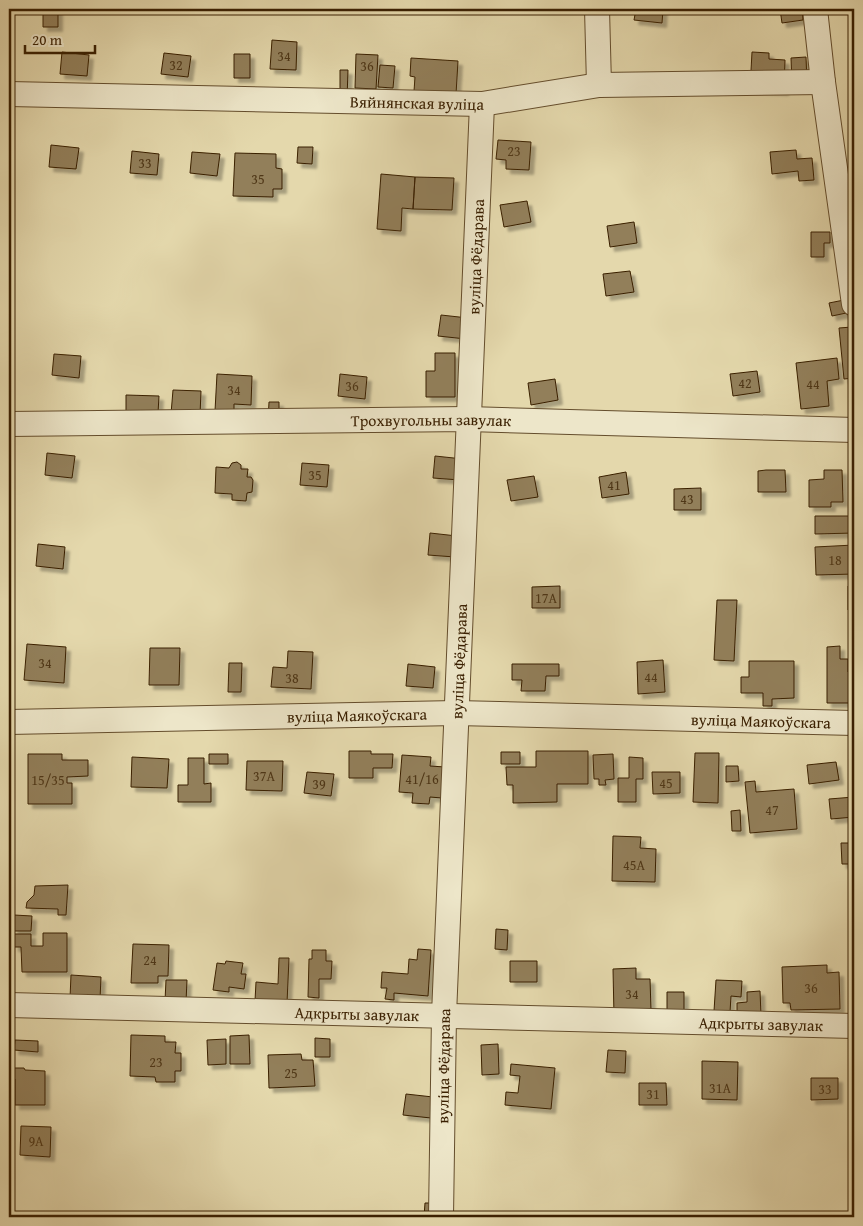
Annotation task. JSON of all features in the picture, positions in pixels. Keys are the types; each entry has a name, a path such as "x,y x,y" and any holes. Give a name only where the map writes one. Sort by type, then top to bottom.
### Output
{"street":[{"path":"597,9 599,85"},
{"path":"815,9 823,82 854,304"},
{"name":"Вяйнянская вуліца","path":"9,94 482,104 599,85 823,82"},
{"name":"вуліца Фёдарава","path":"441,1217 444,1015 482,104"},
{"name":"Трохвугольны завулак","path":"9,424 468,419 854,430"},
{"name":"вуліца Маякоўскага","path":"9,722 456,713 854,723"},
{"name":"Адкрыты завулак","path":"9,1005 854,1026"}],"building":[{"path":"43,9 58,9 58,27 43,27"},
{"path":"636,9 663,9 662,23 634,20"},
{"path":"780,9 802,9 803,20 782,23"},
{"path":"272,40 297,42 296,70 270,69"},
{"path":"62,52 89,55 87,76 60,74"},
{"path":"752,52 769,53 769,59 785,60 784,91 750,89"},
{"path":"164,53 191,56 188,77 161,74"},
{"path":"234,54 250,54 250,78 234,78"},
{"path":"356,54 378,55 376,89 355,88"},
{"path":"806,57 807,84 792,85 791,58"},
{"path":"411,58 458,61 456,94 414,91 415,77 410,76"},
{"path":"380,65 395,66 393,88 378,87"},
{"path":"340,70 348,70 347,99 340,99"},
{"path":"498,140 531,142 529,170 506,169 506,160 496,159"},
{"path":"51,145 79,148 76,169 49,167"},
{"path":"298,147 313,147 312,164 297,163"},
{"path":"796,150 797,159 812,158 814,180 799,181 798,171 772,174 770,152"},
{"path":"132,151 159,154 157,175 130,173"},
{"path":"192,152 220,154 217,176 190,173"},
{"path":"235,153 276,154 276,168 282,169 282,189 273,189 273,197 233,196"},
{"path":"381,174 415,177 413,209 402,208 401,231 377,229"},
{"path":"415,177 454,178 452,210 413,209"},
{"path":"527,201 531,222 504,227 500,205"},
{"path":"634,222 637,243 610,247 607,226"},
{"path":"811,232 830,232 830,243 824,243 824,257 811,257"},
{"path":"630,271 634,292 606,296 603,274"},
{"path":"849,299 851,312 832,316 829,303"},
{"path":"441,315 468,318 466,339 438,336"},
{"path":"852,327 854,378 844,379 839,328"},
{"path":"435,353 455,353 455,397 426,397 426,371 435,371"},
{"path":"54,354 81,356 79,378 52,375"},
{"path":"837,358 839,379 827,381 829,406 801,409 796,363"},
{"path":"757,371 760,392 733,396 730,374"},
{"path":"217,374 252,376 251,405 234,404 234,412 215,411"},
{"path":"340,374 367,377 365,399 338,396"},
{"path":"555,379 558,400 531,405 528,383"},
{"path":"173,390 201,391 200,415 171,414"},
{"path":"126,395 159,396 158,413 126,412"},
{"path":"269,402 279,402 279,421 268,421"},
{"path":"47,453 75,456 72,478 45,475"},
{"path":"435,456 463,459 460,480 433,478"},
{"path":"237,462 241,465 241,469 248,469 247,477 251,477 253,480 252,492 247,493 246,501 232,500 232,494 215,493 216,467 229,468 232,463"},
{"path":"302,463 329,465 327,487 300,485"},
{"path":"785,470 786,492 758,492 758,471"},
{"path":"824,470 842,470 843,502 831,502 831,507 809,507 809,480 824,479"},
{"path":"626,472 629,494 602,498 599,477"},
{"path":"534,476 538,497 511,501 507,480"},
{"path":"701,488 701,510 674,510 674,489"},
{"path":"815,516 854,516 854,533 815,534"},
{"path":"430,533 457,536 455,557 428,555"},
{"path":"38,544 65,547 63,569 36,566"},
{"path":"854,545 854,574 816,575 815,547"},
{"path":"854,585 854,610 848,610 848,586"},
{"path":"560,586 560,608 532,608 532,587"},
{"path":"717,600 737,600 734,661 714,660"},
{"path":"27,644 66,647 64,683 24,680"},
{"path":"840,646 840,659 848,659 848,672 854,672 854,703 827,703 827,647"},
{"path":"150,648 180,648 179,685 149,685"},
{"path":"288,651 313,652 311,689 271,687 273,667 287,668"},
{"path":"663,660 665,692 638,694 637,662"},
{"path":"749,661 794,661 794,698 772,699 772,706 763,706 763,693 741,693 741,677 749,677"},
{"path":"229,663 242,663 241,692 228,692"},
{"path":"408,664 435,667 433,688 406,686"},
{"path":"512,664 559,664 559,676 546,676 545,691 521,691 522,680 512,680"},
{"path":"349,751 393,754 392,768 373,768 373,778 349,778"},
{"path":"536,751 588,751 588,784 557,784 557,802 513,803 513,785 507,785 506,767 536,767"},
{"path":"501,752 520,752 520,764 501,764"},
{"path":"695,753 719,753 718,803 693,802"},
{"path":"28,754 62,754 62,760 88,760 88,776 67,777 67,783 72,783 72,804 28,804"},
{"path":"209,754 228,754 228,764 209,764"},
{"path":"613,754 614,779 605,780 606,785 599,785 599,779 594,779 593,755"},
{"path":"402,755 431,757 430,766 445,767 442,798 430,797 429,804 412,803 413,793 399,792"},
{"path":"132,757 169,759 167,788 131,787"},
{"path":"629,757 643,758 643,779 636,779 636,802 618,802 618,778 629,778"},
{"path":"188,758 204,758 204,784 211,783 211,802 178,802 178,785 188,785"},
{"path":"247,761 283,761 282,791 246,790"},
{"path":"836,762 839,780 809,784 807,765"},
{"path":"726,766 738,766 739,781 726,782"},
{"path":"307,772 334,774 331,796 304,793"},
{"path":"652,772 680,772 680,793 653,794"},
{"path":"755,781 756,792 794,789 797,829 750,833 745,782"},
{"path":"854,797 854,817 831,819 829,799"},
{"path":"740,810 741,831 732,831 731,811"},
{"path":"613,836 641,837 640,848 656,849 655,882 612,881"},
{"path":"841,843 854,843 854,864 842,864"},
{"path":"68,885 66,915 58,915 58,909 26,908 27,902 34,895 35,886"},
{"path":"14,915 32,916 31,931 13,931"},
{"path":"496,929 508,930 507,950 495,949"},
{"path":"43,933 67,933 67,972 22,972 21,947 14,947 14,934 31,934 31,946 43,946"},
{"path":"133,944 169,945 168,976 158,976 158,983 131,983"},
{"path":"418,949 431,950 428,996 394,993 394,1000 385,999 387,988 381,988 382,972 408,974 409,959 417,960"},
{"path":"312,950 326,950 326,961 332,961 331,979 319,979 319,998 308,997 309,959 312,959"},
{"path":"279,958 289,958 287,1003 255,1001 256,982 278,984"},
{"path":"226,961 243,963 241,974 246,974 244,989 229,987 229,992 213,990 217,963 225,964"},
{"path":"510,961 537,961 537,982 510,982"},
{"path":"827,965 827,973 839,972 840,1009 791,1010 790,1003 783,1003 782,967"},
{"path":"636,968 636,979 650,979 651,1010 614,1016 613,969"},
{"path":"71,975 101,977 100,999 70,998"},
{"path":"166,980 187,980 186,1002 165,1001"},
{"path":"716,980 742,981 741,997 731,996 730,1012 714,1011"},
{"path":"760,991 761,1015 737,1016 737,1003 747,1002 747,992"},
{"path":"667,992 684,992 684,1013 667,1013"},
{"path":"131,1035 165,1036 165,1042 176,1042 175,1053 181,1053 181,1071 175,1071 175,1082 156,1082 155,1077 130,1076"},
{"path":"249,1035 250,1064 230,1064 230,1036"},
{"path":"315,1038 330,1039 330,1057 315,1057"},
{"path":"226,1039 226,1064 208,1065 207,1040"},
{"path":"15,1040 38,1041 38,1052 14,1050"},
{"path":"498,1044 499,1074 482,1075 481,1045"},
{"path":"608,1050 626,1051 625,1073 606,1072"},
{"path":"301,1054 302,1060 313,1060 315,1086 269,1088 268,1055"},
{"path":"702,1061 738,1062 737,1100 702,1099"},
{"path":"511,1064 555,1068 551,1109 505,1105 506,1092 518,1093 520,1076 510,1075"},
{"path":"12,1068 45,1071 45,1105 15,1105 15,1079 12,1079"},
{"path":"811,1078 838,1078 838,1099 811,1100"},
{"path":"639,1083 666,1083 667,1105 639,1105"},
{"path":"406,1094 433,1097 431,1118 403,1115"},
{"path":"21,1126 51,1127 50,1157 20,1155"},
{"path":"425,1203 436,1203 434,1217 424,1217"}]}
